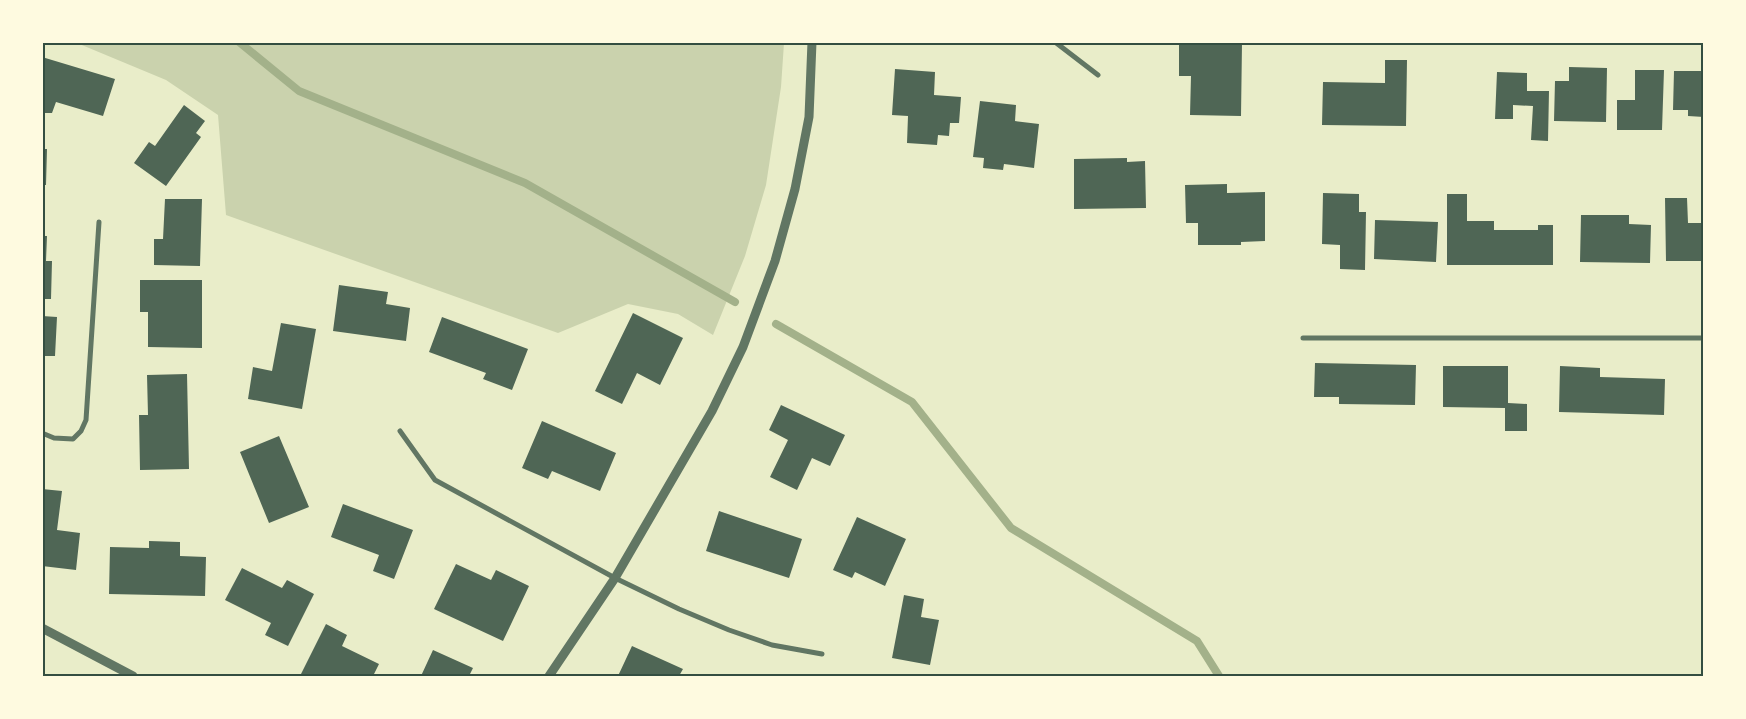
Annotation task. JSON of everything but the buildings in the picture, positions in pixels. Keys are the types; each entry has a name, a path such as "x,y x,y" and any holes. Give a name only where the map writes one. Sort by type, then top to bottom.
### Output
{"street":[{"path":"548,676 615,578 712,411 743,347 775,261 796,189 809,117 812,42"},
{"path":"1054,42 1098,75"},
{"path":"42,433 54,438 73,439 81,431 86,420 99,222"},
{"path":"1303,338 1704,338"},
{"path":"400,431 435,480 615,578 679,609 729,630 772,645 822,654"},
{"path":"42,628 133,676"}],"green space":[{"path":"77,43 784,43 781,87 766,185 745,256 713,335 678,314 628,304 558,333 226,215 218,115 166,80"}],"waterway":[{"path":"239,42 299,91 525,183 735,302"},
{"path":"776,324 912,402 1011,528 1197,641 1219,676"}]}
